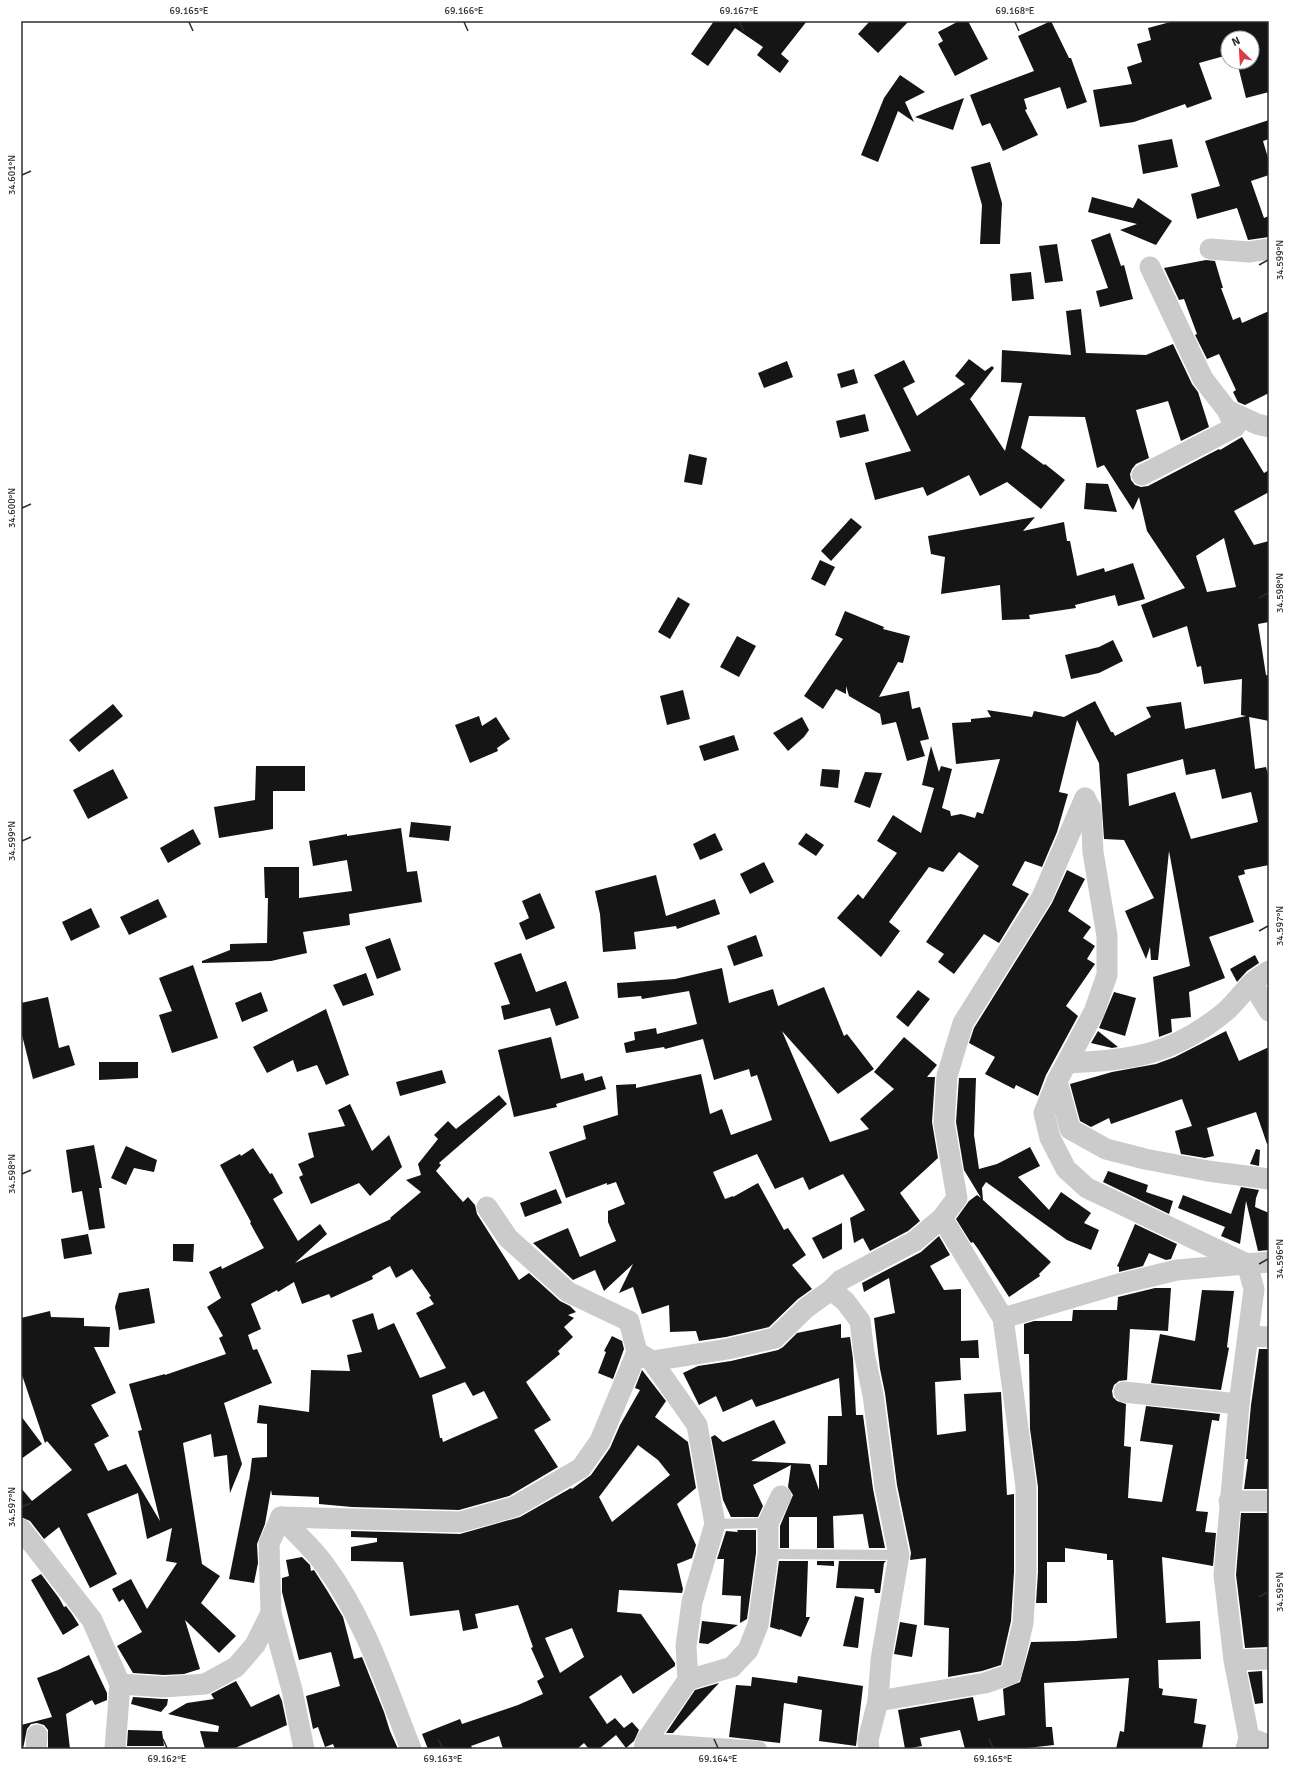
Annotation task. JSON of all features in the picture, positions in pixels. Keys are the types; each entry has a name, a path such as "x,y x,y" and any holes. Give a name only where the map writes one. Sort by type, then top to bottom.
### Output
{"street":[{"path":"1210,248 1248,252 1269,249"},
{"path":"1142,475 1235,427 1227,410 1203,379 1150,267"},
{"path":"1227,410 1257,424 1269,427"},
{"path":"644,1357 728,1349 775,1338 806,1308 831,1290 841,1280 915,1241 942,1218 957,1198 944,1123 947,1076 963,1023 1042,897 1085,798 1091,809 1093,852 1107,936 1107,975 1094,1012 1057,1081 1044,1113 1050,1138 1066,1169 1087,1188 1247,1264 1254,1289 1239,1404 1229,1502 1224,1576 1234,1660 1248,1743 1269,1745"},
{"path":"1261,977 1269,1012"},
{"path":"1067,1063 1114,1060 1151,1054 1182,1041 1227,1010 1261,977"},
{"path":"1057,1081 1070,1128 1106,1149 1145,1159 1269,1179"},
{"path":"487,1207 508,1238 568,1292 629,1321 644,1357 697,1425 715,1524 692,1602 686,1646 688,1680 645,1745"},
{"path":"878,1701 985,1683 1011,1674 1023,1623 1026,1572 1026,1487 1003,1318 942,1218"},
{"path":"1003,1318 1177,1270 1269,1262"},
{"path":"831,1290 845,1300 860,1321 864,1353 874,1395 885,1487 899,1555 881,1660 878,1701 868,1740 870,1749"},
{"path":"1249,1336 1269,1337"},
{"path":"281,1517 460,1522 514,1507 581,1468 600,1441 644,1357"},
{"path":"1124,1392 1239,1404"},
{"path":"688,1680 732,1667 748,1650 758,1625 768,1554 768,1523 780,1496"},
{"path":"1229,1502 1269,1500"},
{"path":"281,1517 269,1544 271,1613 292,1690 304,1749"},
{"path":"281,1517 324,1564 348,1602 373,1653 411,1749"},
{"path":"21,1528 92,1620 120,1684 115,1749"},
{"path":"120,1684 164,1687 205,1684 236,1667 255,1645 271,1613"},
{"path":"1234,1660 1269,1659"},
{"path":"645,1745 759,1749"}],"lane":[{"path":"715,1524 768,1523"},
{"path":"768,1554 899,1555"}],"building":[{"path":"714,21 807,21 781,54 789,61 780,73 757,55 763,47 735,28 708,66 691,54"},
{"path":"870,21 909,21 878,53 858,34"},
{"path":"959,21 968,21 988,59 955,76 938,44 943,41 938,32"},
{"path":"1051,21 1069,58 1071,58 1087,102 1067,109 1060,87 1024,99 1027,109 1025,110 1038,135 1003,151 990,123 982,126 970,95 1034,71 1018,36"},
{"path":"1174,21 1269,21 1269,92 1246,98 1239,70 1260,70 1260,30 1220,30 1220,57 1199,63 1212,99 1187,108 1185,104 1134,122 1100,127 1093,90 1132,84 1127,67 1142,62 1137,44 1151,40 1148,28"},
{"path":"900,75 925,92 905,102 914,122 898,111 878,162 861,155 884,98"},
{"path":"964,98 953,130 915,117 940,107"},
{"path":"1269,120 1269,139 1263,141 1269,161 1269,175 1251,181 1264,218 1269,216 1269,237 1248,240 1237,208 1197,219 1191,194 1220,186 1205,141"},
{"path":"1172,139 1178,167 1143,174 1138,145"},
{"path":"990,162 1002,203 1000,244 980,244 982,205 971,167"},
{"path":"1092,197 1133,208 1138,198 1172,221 1156,245 1120,230 1137,224 1088,212"},
{"path":"1110,233 1121,266 1124,265 1133,299 1100,307 1096,291 1108,288 1091,240"},
{"path":"1057,244 1063,281 1045,283 1039,246"},
{"path":"1206,260 1215,261 1223,288 1221,288 1233,320 1240,317 1242,323 1269,311 1269,393 1245,405 1238,402 1233,392 1236,390 1219,354 1207,359 1195,335 1197,334 1184,299 1179,300 1164,268"},
{"path":"1031,272 1034,299 1012,301 1010,274"},
{"path":"1081,309 1086,353 1146,355 1173,344 1192,384 1198,392 1209,427 1181,441 1168,401 1136,410 1149,458 1136,464 1132,469 1130,474 1131,480 1135,485 1141,487 1148,486 1219,449 1220,450 1242,437 1264,473 1269,470 1269,492 1234,511 1254,545 1269,541 1269,622 1258,624 1266,675 1269,676 1269,721 1249,717 1255,769 1266,767 1269,778 1269,865 1244,870 1245,874 1238,876 1254,922 1209,937 1225,978 1189,992 1191,1017 1171,1019 1172,1032 1159,1037 1153,977 1190,966 1169,851 1158,960 1151,960 1150,947 1146,959 1125,911 1154,898 1124,840 1104,839 1099,763 1077,720 1059,792 1068,794 1057,832 1042,867 1025,861 1012,885 1029,894 999,943 984,934 954,974 938,962 944,954 926,942 979,866 959,852 943,872 929,867 889,922 900,931 881,957 837,918 858,894 863,899 897,853 877,841 893,815 921,833 934,788 922,785 931,746 939,772 941,766 952,769 942,808 950,811 951,816 961,814 975,818 977,812 983,814 1000,759 956,764 952,723 971,722 971,719 991,717 987,710 1032,717 1034,711 1064,717 1095,701 1111,732 1113,732 1115,736 1151,717 1146,707 1181,702 1185,729 1246,716 1241,715 1242,679 1204,684 1201,666 1197,667 1187,626 1153,638 1141,605 1185,588 1147,531 1139,497 1133,510 1104,465 1097,468 1085,417 1029,416 1021,448 1065,480 1041,509 1007,482 980,496 969,475 927,496 923,487 875,500 865,463 911,451 874,375 904,360 915,382 903,388 917,416 965,384 955,376 969,359 985,371 992,366 994,368 970,399 1005,451 1022,383 1001,382 1002,350 1071,355 1066,311","holes":["1224,538 1236,587 1207,592 1196,556","1183,759 1186,775 1215,769 1222,799 1251,792 1258,822 1191,839 1175,792 1129,806 1127,774"]},
{"path":"787,361 793,377 764,388 758,373"},
{"path":"854,369 858,383 841,388 837,374"},
{"path":"865,414 869,431 840,438 836,421"},
{"path":"689,454 707,458 702,485 684,482"},
{"path":"1086,483 1108,484 1117,512 1084,509"},
{"path":"1035,517 1023,531 1064,522 1067,541 1070,541 1077,576 1104,568 1105,572 1133,563 1145,599 1118,606 1115,595 1075,605 1076,608 1029,615 1030,619 1002,620 1000,585 941,594 945,557 931,554 928,536"},
{"path":"851,518 862,527 831,561 821,551"},
{"path":"820,560 835,567 825,586 811,579"},
{"path":"678,597 690,604 670,639 658,632"},
{"path":"845,611 884,627 883,629 910,636 903,663 898,662 879,697 909,691 912,709 920,707 929,739 920,741 925,756 907,761 896,722 882,725 880,714 849,696 846,686 846,694 836,689 823,709 804,696 843,639 835,635"},
{"path":"737,636 756,646 739,677 720,667"},
{"path":"1113,640 1123,661 1099,673 1071,679 1065,655 1099,647"},
{"path":"683,690 690,719 667,725 660,696"},
{"path":"113,704 123,716 79,752 69,740"},
{"path":"479,716 482,726 496,717 510,739 497,748 498,751 470,763 455,725"},
{"path":"802,717 809,730 804,737 788,751 773,733"},
{"path":"734,735 739,750 704,761 699,746"},
{"path":"256,766 305,766 305,791 273,791 273,829 219,838 214,807 255,800"},
{"path":"113,769 128,798 88,819 73,790"},
{"path":"822,769 840,770 838,788 820,786"},
{"path":"865,772 882,773 870,808 854,802"},
{"path":"411,822 451,826 449,841 409,837"},
{"path":"401,828 407,872 417,871 422,902 349,914 350,925 303,932 307,953 271,961 202,963 202,961 230,950 230,944 267,943 268,898 265,898 264,867 299,867 299,898 352,891 347,860 313,866 309,841 347,834 347,836"},
{"path":"193,829 201,844 168,863 160,848"},
{"path":"715,833 723,850 700,860 693,844"},
{"path":"806,833 824,845 816,856 798,844"},
{"path":"764,862 774,882 750,894 740,874"},
{"path":"1067,870 1085,879 1068,911 1091,927 1083,938 1095,946 1087,959 1095,964 1066,1006 1078,1016 1046,1075 1038,1096 1016,1085 1014,1089 985,1074 995,1057 969,1043 974,1028 1052,903"},
{"path":"656,875 666,916 715,899 720,914 677,929 676,926 634,932 636,949 603,952 600,914 595,891"},
{"path":"540,893 555,928 526,940 519,923 529,918 522,901"},
{"path":"158,899 167,917 129,935 120,917"},
{"path":"91,908 100,927 71,941 62,922"},
{"path":"756,935 763,956 734,966 727,946"},
{"path":"390,938 401,970 377,979 365,947"},
{"path":"521,953 536,992 566,981 579,1018 556,1026 550,1008 504,1020 501,1006 510,1004 494,963"},
{"path":"1255,955 1259,963 1247,971 1237,982 1230,969"},
{"path":"193,965 218,1038 172,1053 159,1015 172,1011 159,978"},
{"path":"722,968 729,1003 773,989 778,1006 824,987 844,1036 847,1034 874,1069 838,1094 782,1031 830,1142 869,1129 860,1119 894,1089 874,1072 904,1037 937,1065 927,1077 935,1077 932,1122 938,1158 900,1193 920,1221 908,1231 870,1251 863,1238 854,1243 850,1218 865,1210 843,1174 809,1190 803,1177 775,1189 757,1154 713,1172 725,1199 733,1197 758,1183 784,1230 788,1228 806,1255 792,1265 812,1289 798,1299 769,1327 726,1337 699,1341 696,1331 670,1332 669,1305 642,1314 633,1287 619,1293 633,1264 604,1291 595,1270 573,1280 533,1243 568,1228 580,1257 616,1241 608,1222 608,1211 625,1204 616,1182 607,1185 607,1183 566,1198 549,1152 586,1139 583,1126 618,1115 616,1085 636,1084 636,1088 701,1074 710,1114 722,1109 731,1135 772,1120 757,1075 751,1077 749,1069 714,1080 703,1039 665,1049 664,1047 626,1053 624,1043 635,1040 634,1032 656,1028 657,1034 697,1024 689,991 642,999 641,996 618,998 617,983 675,979"},
{"path":"366,973 374,995 343,1006 333,985"},
{"path":"918,990 930,999 908,1027 896,1017"},
{"path":"261,992 268,1011 242,1022 235,1003"},
{"path":"1114,992 1136,998 1125,1036 1099,1028"},
{"path":"48,997 59,1048 69,1045 75,1065 33,1079 21,1031 21,1003"},
{"path":"326,1009 349,1075 326,1085 317,1065 297,1072 293,1060 267,1073 253,1047"},
{"path":"1098,1031 1118,1047 1112,1048 1091,1043"},
{"path":"1226,1031 1239,1061 1269,1047 1269,1143 1267,1144 1256,1112 1207,1128 1214,1156 1205,1158 1181,1154 1175,1131 1192,1126 1182,1099 1111,1124 1109,1118 1091,1127 1080,1121 1070,1084 1112,1072 1156,1064 1175,1057"},
{"path":"551,1037 561,1079 583,1073 585,1081 602,1076 606,1089 556,1104 557,1107 514,1117 498,1050"},
{"path":"99,1062 138,1062 138,1078 99,1080"},
{"path":"442,1070 446,1083 400,1096 396,1082"},
{"path":"959,1078 976,1078 974,1135 979,1169 997,1164 1030,1147 1040,1166 1018,1177 1049,1210 1061,1192 1091,1213 1084,1223 1099,1230 1091,1250 1067,1240 986,1182 982,1188 983,1200 1051,1262 1039,1274 1040,1276 1009,1297 978,1249 973,1242 971,1243 956,1219 969,1201 977,1195 981,1198 964,1170 956,1122"},
{"path":"499,1095 507,1104 439,1163 441,1165 436,1171 463,1202 468,1197 475,1205 477,1214 519,1280 529,1273 560,1301 570,1306 576,1312 568,1315 574,1318 564,1327 573,1337 558,1351 560,1354 526,1382 551,1420 534,1430 558,1467 509,1496 459,1510 352,1507 319,1504 319,1497 272,1495 271,1490 265,1524 257,1544 258,1563 254,1583 229,1579 249,1479 249,1482 252,1458 267,1457 267,1424 257,1423 259,1405 309,1412 311,1370 350,1371 347,1355 362,1352 352,1320 373,1313 378,1330 394,1323 420,1378 446,1368 416,1313 434,1304 429,1297 431,1296 412,1269 396,1278 390,1266 372,1276 373,1279 331,1298 329,1294 302,1304 294,1282 278,1292 277,1290 251,1304 261,1329 248,1335 253,1350 257,1349 272,1383 224,1403 242,1464 230,1493 227,1455 214,1457 211,1434 183,1443 202,1564 220,1576 201,1603 236,1636 219,1653 185,1620 200,1669 184,1674 164,1675 133,1673 117,1646 142,1632 123,1599 119,1602 112,1589 131,1579 147,1609 177,1563 166,1561 172,1528 147,1539 138,1493 87,1514 117,1574 90,1588 59,1527 44,1539 30,1521 21,1517 21,1488 32,1501 72,1470 47,1441 45,1443 21,1372 21,1318 50,1311 51,1317 84,1318 84,1326 110,1327 109,1347 94,1347 116,1393 91,1405 109,1436 94,1444 108,1471 126,1464 160,1521 138,1431 142,1430 129,1384 165,1375 226,1354 219,1338 223,1336 207,1307 221,1298 209,1272 221,1266 222,1269 264,1248 220,1165 240,1154 241,1156 253,1148 270,1174 272,1173 283,1193 273,1199 298,1241 320,1224 327,1234 295,1263 391,1219 390,1218 421,1192 406,1180 421,1175 418,1164 438,1139 434,1135 448,1121 456,1129","holes":["465,1382 473,1396 484,1391 498,1418 443,1442 442,1438 440,1438 432,1395"]},
{"path":"350,1104 372,1151 389,1135 402,1167 370,1196 359,1183 311,1204 299,1177 303,1175 298,1164 314,1157 308,1133 345,1126 338,1110"},
{"path":"94,1145 102,1188 99,1188 105,1228 89,1230 82,1191 72,1193 66,1150"},
{"path":"126,1146 157,1160 154,1172 134,1168 126,1185 111,1178"},
{"path":"1256,1149 1260,1150 1259,1166 1250,1164"},
{"path":"1108,1171 1148,1185 1146,1192 1173,1201 1169,1214 1103,1182"},
{"path":"1241,1187 1259,1190 1255,1207 1269,1213 1269,1250 1258,1251 1246,1201 1240,1244 1221,1236 1225,1227 1178,1208 1183,1195 1231,1214"},
{"path":"556,1189 562,1203 525,1217 520,1203"},
{"path":"842,1223 842,1249 823,1259 812,1238"},
{"path":"1135,1224 1177,1244 1171,1259 1166,1260 1149,1253 1143,1266 1119,1272 1119,1267 1117,1266"},
{"path":"88,1234 92,1254 64,1259 61,1239"},
{"path":"939,1236 950,1255 930,1266 944,1290 961,1289 961,1341 978,1340 979,1358 960,1358 961,1380 935,1382 937,1435 966,1431 964,1394 1001,1392 1007,1495 1014,1494 1014,1572 1011,1621 1001,1665 982,1671 948,1677 949,1628 924,1625 926,1558 910,1560 911,1553 897,1485 874,1318 895,1313 889,1278 864,1292 862,1283 921,1252"},
{"path":"173,1244 194,1244 193,1262 173,1261"},
{"path":"149,1288 155,1323 119,1330 115,1307 119,1293"},
{"path":"1155,1288 1171,1288 1168,1331 1130,1329 1127,1380 1119,1381 1114,1385 1112,1391 1113,1397 1117,1401 1126,1404 1124,1446 1131,1447 1128,1498 1162,1502 1173,1445 1140,1441 1146,1406 1220,1414 1219,1421 1212,1420 1196,1511 1208,1512 1205,1532 1216,1533 1213,1566 1162,1557 1166,1623 1200,1621 1201,1659 1158,1660 1159,1688 1163,1689 1162,1695 1197,1699 1194,1723 1206,1725 1202,1749 1116,1749 1120,1731 1124,1732 1129,1678 1044,1683 1046,1727 1052,1727 1054,1745 1018,1749 965,1749 960,1730 920,1738 922,1746 905,1749 898,1710 973,1697 978,1721 1005,1715 1003,1689 1020,1682 1031,1642 1117,1638 1113,1560 1107,1560 1107,1554 1065,1548 1065,1562 1047,1562 1047,1603 1036,1603 1038,1572 1038,1487 1030,1429 1029,1354 1024,1354 1024,1324 1034,1321 1072,1321 1073,1310 1117,1310 1118,1297"},
{"path":"1202,1290 1234,1291 1227,1347 1229,1348 1221,1390 1151,1383 1160,1334 1195,1341"},
{"path":"841,1324 841,1338 850,1337 853,1359 856,1415 863,1415 873,1489 885,1548 869,1548 863,1514 833,1516 834,1548 817,1548 817,1517 789,1517 789,1548 780,1548 780,1526 793,1495 788,1487 791,1465 753,1485 763,1506 758,1517 731,1517 723,1500 711,1437 715,1435 723,1442 774,1420 786,1443 751,1461 810,1464 819,1490 819,1465 827,1465 828,1416 842,1416 839,1378 756,1407 752,1399 723,1412 716,1396 699,1405 683,1373 698,1366 731,1361 778,1350 797,1333"},
{"path":"612,1336 622,1341 624,1349 613,1379 598,1373 606,1352 604,1351"},
{"path":"1259,1349 1269,1349 1269,1489 1244,1489 1248,1459 1246,1459 1251,1405"},
{"path":"642,1370 666,1401 655,1417 688,1442 696,1488 677,1504 696,1545 692,1558 677,1564 683,1589 682,1593 619,1590 617,1612 641,1614 675,1663 675,1666 633,1694 621,1675 589,1697 607,1724 615,1718 624,1728 632,1722 639,1730 634,1741 626,1748 616,1735 599,1749 589,1749 584,1743 577,1749 503,1749 499,1736 471,1746 473,1749 428,1749 422,1734 460,1719 462,1724 518,1705 543,1694 537,1681 544,1677 531,1648 533,1647 518,1605 475,1614 478,1628 463,1631 459,1610 410,1616 403,1562 351,1561 351,1547 377,1542 377,1538 351,1537 351,1531 460,1534 520,1517 571,1488 572,1489 591,1475 610,1448 620,1425 640,1390 635,1388","holes":["638,1445 658,1460 670,1475 612,1522 599,1497","572,1628 584,1657 560,1673 545,1638"]},
{"path":"21,1416 42,1444 21,1459"},
{"path":"1241,1513 1269,1513 1269,1647 1245,1648 1236,1575"},
{"path":"737,1530 756,1530 756,1553 747,1619 740,1623 741,1596 722,1595 724,1559 717,1559 726,1531 738,1532"},
{"path":"302,1557 310,1565 311,1571 314,1570 343,1617 354,1659 362,1657 398,1749 335,1749 333,1744 325,1747 318,1727 313,1729 306,1696 340,1686 331,1652 299,1660 282,1592 282,1578 289,1576 286,1560"},
{"path":"779,1561 808,1561 806,1617 810,1617 801,1637 770,1627"},
{"path":"817,1561 834,1561 834,1566 817,1565"},
{"path":"839,1561 886,1561 884,1563 880,1593 875,1593 874,1589 836,1588"},
{"path":"41,1574 64,1607 66,1606 79,1625 63,1635 31,1580"},
{"path":"855,1596 864,1598 858,1648 843,1646"},
{"path":"702,1621 738,1625 708,1644 699,1643"},
{"path":"900,1622 917,1625 912,1657 894,1654"},
{"path":"89,1655 107,1693 107,1700 95,1705 92,1700 66,1714 70,1749 48,1749 48,1730 44,1725 37,1723 31,1724 27,1729 23,1749 21,1742 21,1725 52,1717 37,1678"},
{"path":"1262,1671 1263,1703 1255,1704 1248,1672"},
{"path":"798,1676 863,1686 856,1746 819,1741 822,1710 784,1703 780,1743 729,1737 736,1685 751,1686 752,1677 797,1683"},
{"path":"236,1681 251,1707 279,1694 287,1725 233,1749 205,1749 200,1731 218,1732 219,1726 168,1714 187,1703 214,1699 211,1694"},
{"path":"719,1683 673,1733 666,1733 695,1690"},
{"path":"133,1697 168,1699 167,1705 161,1712 131,1704"},
{"path":"128,1730 162,1731 164,1746 127,1746"}]}
